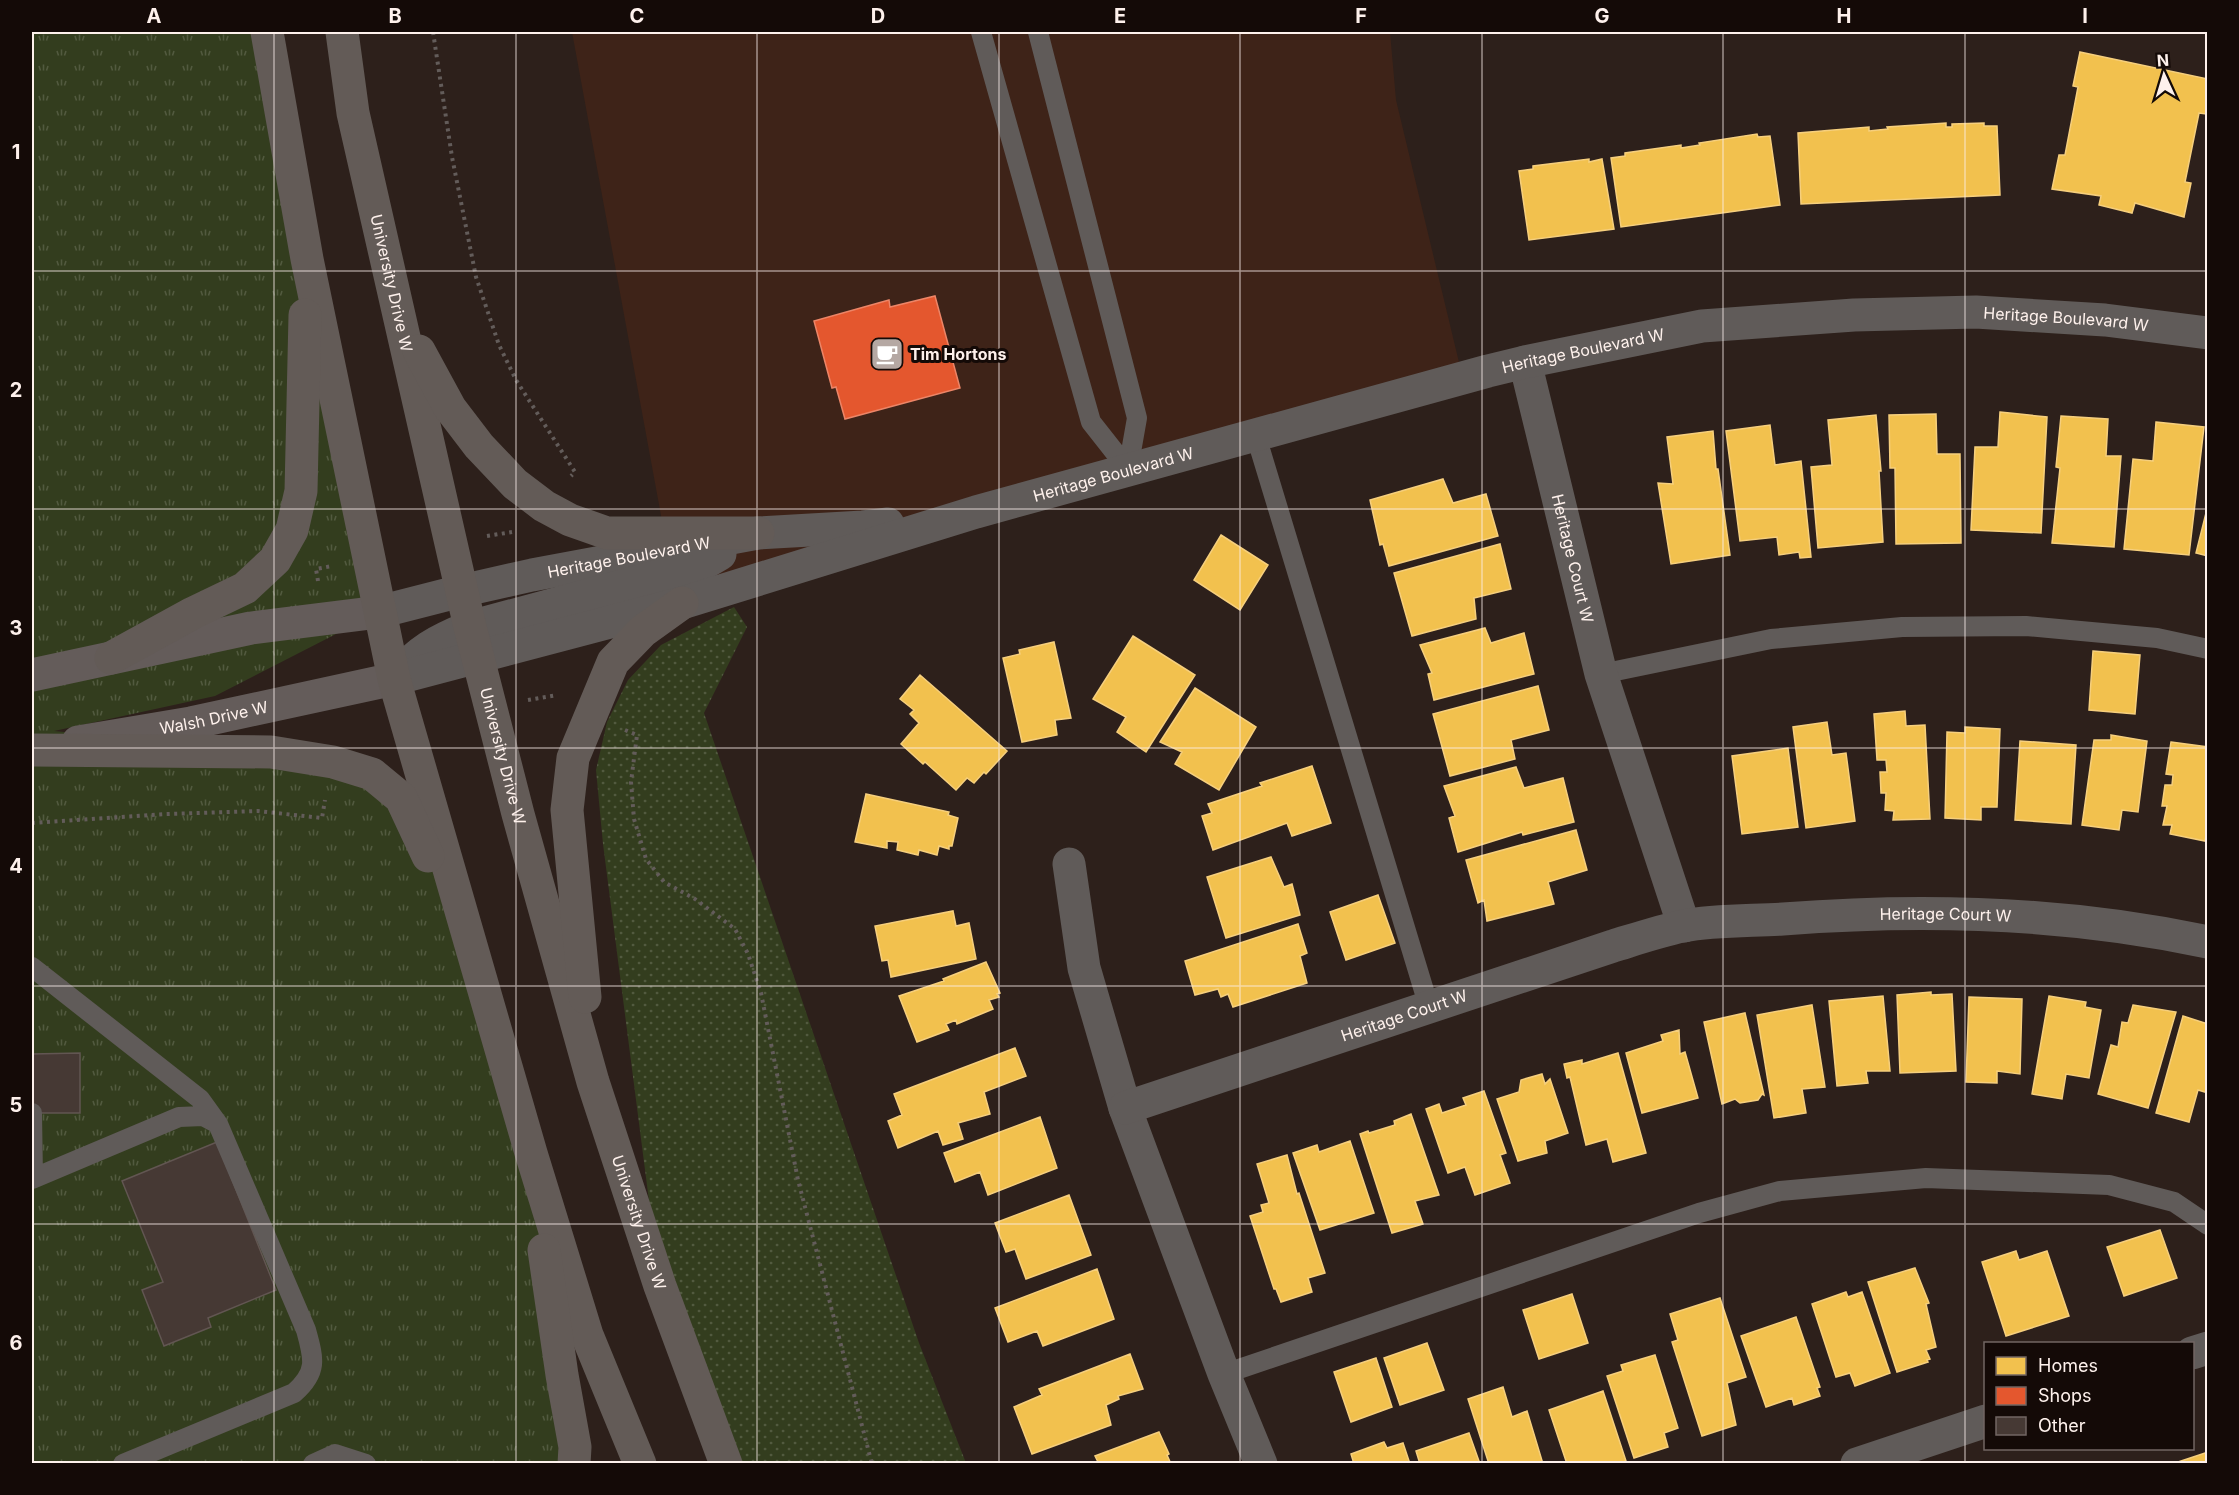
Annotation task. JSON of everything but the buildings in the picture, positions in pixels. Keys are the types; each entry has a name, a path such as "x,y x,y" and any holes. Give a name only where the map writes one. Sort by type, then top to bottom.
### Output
{"main road":[{"path":"267,32 307,259 394,680 531,1153 587,1335 640,1464"},
{"name":"University Drive W","path":"342,32 353,112 461,591 518,814 593,1082 660,1286 726,1464"},
{"path":"111,658 193,613 245,588 275,560 292,530 301,491 307,259"},
{"path":"400,318 450,408 471,436 515,484 544,506 570,520 607,533 758,533"},
{"path":"593,1082 567,810 573,758 613,662 643,630 682,603"},
{"path":"32,675 251,628 379,612"},
{"name":"Walsh Drive W","path":"32,750 191,723 394,680"},
{"path":"32,750 271,752 333,762 372,774 401,798 472,950"},
{"path":"531,1153 562,1375 575,1447 574,1464"}],"street":[{"name":"Heritage Boulevard W","path":"394,680 682,603 976,512 1128,469 1525,362 1702,326 1854,315 1976,312 2105,320 2208,333"},
{"name":"Heritage Court W","path":"1525,362 1601,674 1684,926"},
{"name":"Heritage Boulevard W","path":"379,612 461,591 574,567 758,533 863,527 976,512"},
{"path":"394,680 412,658 438,641 470,627 703,564 758,533"},
{"path":"1069,864 1084,968 1125,1108 1224,1374 1261,1464"},
{"name":"Heritage Court W","path":"1125,1108 1613,946 1684,926 1823,916 1943,913 2066,919 2208,942"},
{"path":"1857,1464 1984,1422"}],"lane":[{"path":"981,32 1091,422 1128,469"},
{"path":"1038,32 1137,418 1128,469"},
{"path":"1256,436 1429,1007"},
{"path":"1601,674 1771,639 1902,627 2026,626 2157,638 2208,649"},
{"path":"32,967 200,1099 218,1124 306,1330 313,1353 312,1370 307,1382 294,1393 123,1464"},
{"path":"32,1113 32,1179 179,1117 203,1116 218,1124"},
{"path":"1224,1374 1699,1213 1780,1191 1926,1178 2109,1185 2174,1202 2208,1225"},
{"path":"313,1464 335,1454 366,1464"}],"path":[{"path":"433,32 452,157 476,277 499,345 516,380 575,472"},
{"path":"591,715 637,735 631,782 634,819 646,859 664,882 695,899 735,928 748,954 761,993 798,1180 872,1464"},
{"path":"32,823 258,811 322,818"}],"shaded area":[{"path":"572,32 1390,32 1396,100 1463,379 976,512 674,586"}],"green space":[{"path":"32,32 267,32 379,612 215,696 54,731 271,752 401,798 473,950 531,1153 574,1463 32,1463"},
{"path":"734,607 747,627 704,713 919,1343 966,1463 726,1463 660,1286 603,844 596,770 607,722 628,680 661,645"}],"place":[{"name":"Tim Hortons","path":"887,354"}]}
